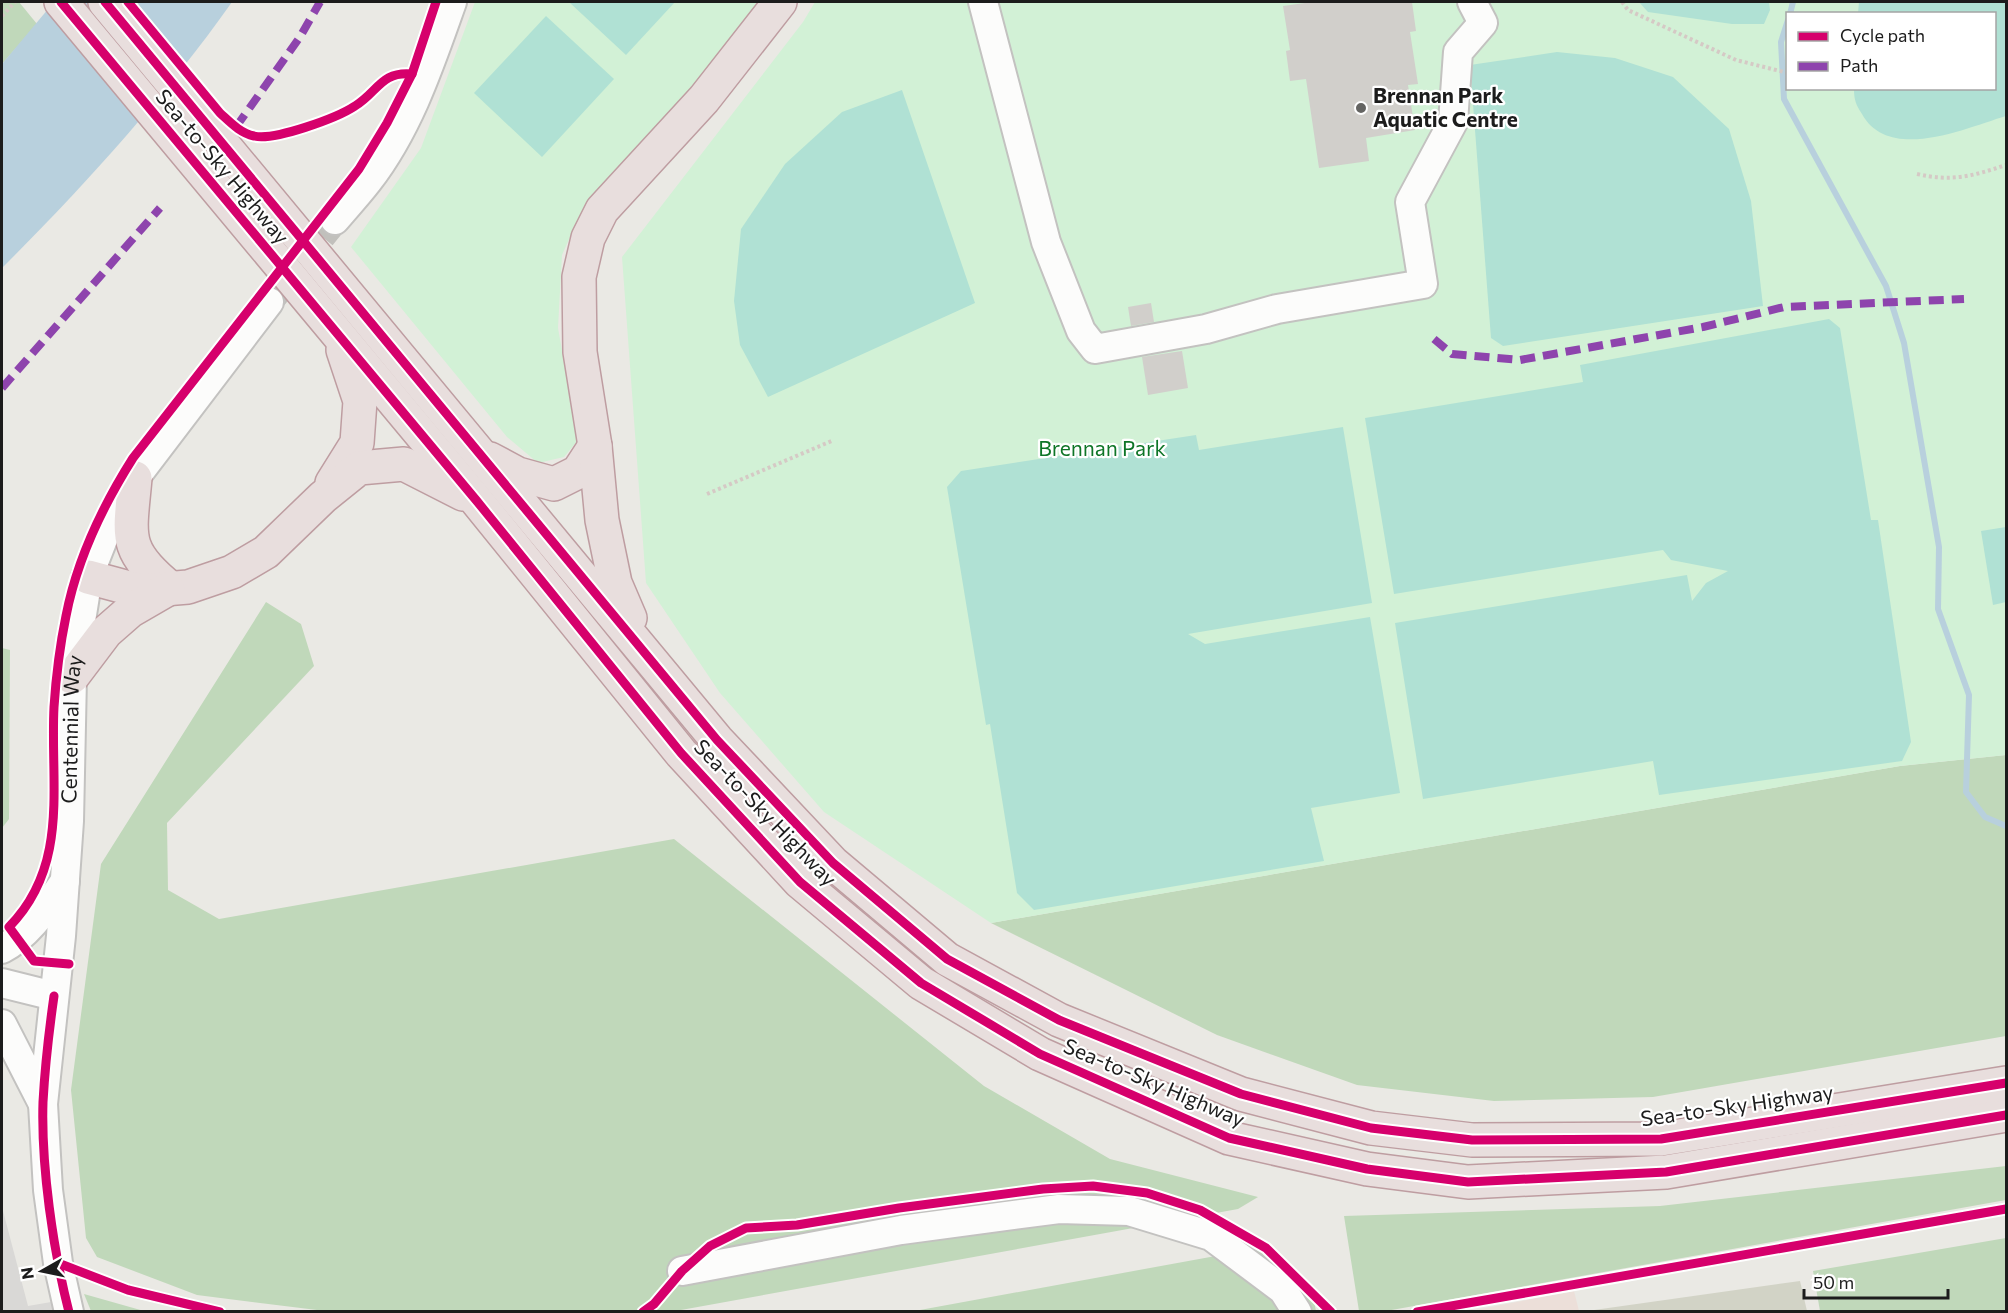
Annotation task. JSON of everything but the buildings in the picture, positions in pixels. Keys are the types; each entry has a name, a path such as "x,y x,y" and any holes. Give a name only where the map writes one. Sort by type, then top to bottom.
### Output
{"highway":[{"name":"Sea-to-Sky Highway","path":"61,2 476,500 681,753 800,882 921,983 1040,1054 1229,1138 1367,1169 1468,1182 1666,1172 2007,1114"},
{"name":"Sea-to-Sky Highway","path":"105,2 717,740 833,863 947,959 1059,1020 1241,1094 1371,1128 1472,1140 1661,1139 2007,1083"},
{"path":"643,648 615,583 602,520 596,446 580,352 579,277 588,238 602,210 704,99 780,2"},
{"path":"323,497 357,443 360,401 338,334"},
{"path":"482,455 518,474 554,484 578,472 596,446"},
{"path":"88,577 140,591 188,587 232,572 266,552 323,497 359,468 404,464 476,500"},
{"path":"135,478 131,530 135,553 146,569 170,588"},
{"path":"72,677 106,632 130,611 170,588"}],"street":[{"path":"335,220 369,180 404,124 430,64 452,2"},
{"path":"982,2 1046,242 1081,331 1095,350 1206,330 1277,309 1423,284 1410,201 1453,122 1458,52 1483,23 1472,2"},
{"name":"Centennial Way","path":"43,1104 65,881 69,821 72,677 88,577 109,524 135,478 269,302"},
{"path":"2,949 15,942 34,923 65,881"},
{"path":"2,983 54,996"},
{"path":"2,1024 43,1104 48,1190 58,1263 69,1311"},
{"path":"682,1271 924,1227 1059,1209 1130,1211 1211,1236 1283,1290 1297,1311"}],"path":[{"path":"2,16 15,2"},
{"path":"1622,2 1628,10 1736,60 1786,72"},
{"path":"1917,174 1943,180 1976,175 2007,165"},
{"path":"708,494 834,440"}],"shaded area":[{"path":"2,1207 28,1306 80,1297 84,1311 2,1311"},
{"path":"1800,1281 1807,1311 1587,1311"},
{"path":"1574,1291 1579,1311 1470,1311"}],"green space":[{"path":"2,2 19,2 37,24 2,64"},
{"path":"475,2 759,2 703,84 578,219 562,255 558,328 578,440 564,457 538,463 507,437 351,247 421,148"},
{"path":"569,2 675,2 626,55"},
{"name":"Brennan Park","path":"815,2 2006,2 2006,755 1900,766 991,923 824,812 720,693 646,583 622,257 803,22"},
{"path":"1639,2 1769,2 1770,10 1764,24 1732,24 1648,12"},
{"path":"1859,2 2006,2 2006,116 1950,134 1929,138 1890,137 1874,129 1858,108 1854,90 1996,90 1996,12 1858,12"},
{"path":"546,16 614,79 542,157 474,93"},
{"path":"1557,52 1615,58 1673,77 1729,129 1751,201 1763,306 1503,346 1491,338 1470,65"},
{"path":"902,90 975,303 768,397 740,345 734,301 741,229 785,164 842,112"},
{"path":"1829,319 1840,328 1871,520 1878,520 1911,742 1902,761 1659,795 1653,761 1423,799 1395,623 1687,575 1692,601 1706,583 1728,571 1671,560 1663,550 1394,594 1365,418 1583,382 1580,365"},
{"path":"1343,427 1372,603 1188,634 1205,644 1370,617 1400,793 1311,808 1324,861 1034,910 1017,893 990,724 986,725 947,487 961,471 1196,435 1199,450"},
{"path":"2006,527 2006,602 1993,605 1981,531"},
{"path":"266,602 301,624 314,666 167,823 168,890 219,919 674,839 984,1086 1110,1159 1258,1197 1238,1209 670,1312 325,1311 197,1295 97,1257 86,1238 71,1090 101,864"},
{"path":"2,648 10,650 9,819 2,828"},
{"path":"2006,755 2006,1036 1653,1097 1494,1101 1357,1085 1217,1035 991,923 1900,766"},
{"path":"2006,1166 2006,1200 1386,1311 1359,1311 1344,1216 1660,1206"},
{"path":"2006,1238 2006,1311 1820,1311 1813,1271"},
{"path":"1254,1249 1289,1262 1313,1297 1316,1311 909,1312"},
{"path":"84,1294 144,1311 91,1311"}],"water":[{"path":"54,2 232,2 206,38 123,140 2,268 2,64"}],"waterway":[{"path":"1790,12 1793,2"},
{"path":"1786,26 1781,42 1784,99 1886,286 1904,343 1939,547 1938,609 1969,695 1966,792 1985,817 2006,826"}],"tunnel":[{"path":"269,302 335,220"}],"marked path":[{"path":"236,127 300,37 320,2"},
{"path":"2,388 160,208"},
{"path":"1434,339 1452,354 1520,360 1703,327 1784,307 1964,299"}],"cycle path":[{"path":"61,2 476,500 681,753 800,882 921,983 1040,1054 1229,1138 1367,1169 1468,1182 1666,1172 2006,1115"},
{"path":"105,2 717,740 833,863 947,959 1059,1020 1241,1094 1371,1128 1472,1140 1661,1139 2006,1083"},
{"path":"128,2 220,113 249,135 263,137 276,135 320,122 355,106 386,79 402,74 412,74"},
{"path":"69,964 34,961 9,927 28,903 41,877 49,851 53,823 53,736 57,673 66,616 84,554 101,514 133,458 359,169 387,123 412,74 436,2"},
{"path":"54,996 43,1102 44,1153 53,1235 69,1312"},
{"path":"643,1312 654,1304 682,1271 710,1246 746,1228 797,1225 899,1208 1043,1189 1093,1186 1147,1193 1200,1210 1266,1248 1331,1312"},
{"path":"1417,1312 2006,1209"},
{"path":"58,1263 128,1290 220,1312"}],"place":[{"name":"Brennan Park Aquatic Centre","path":"1361,108"}]}
